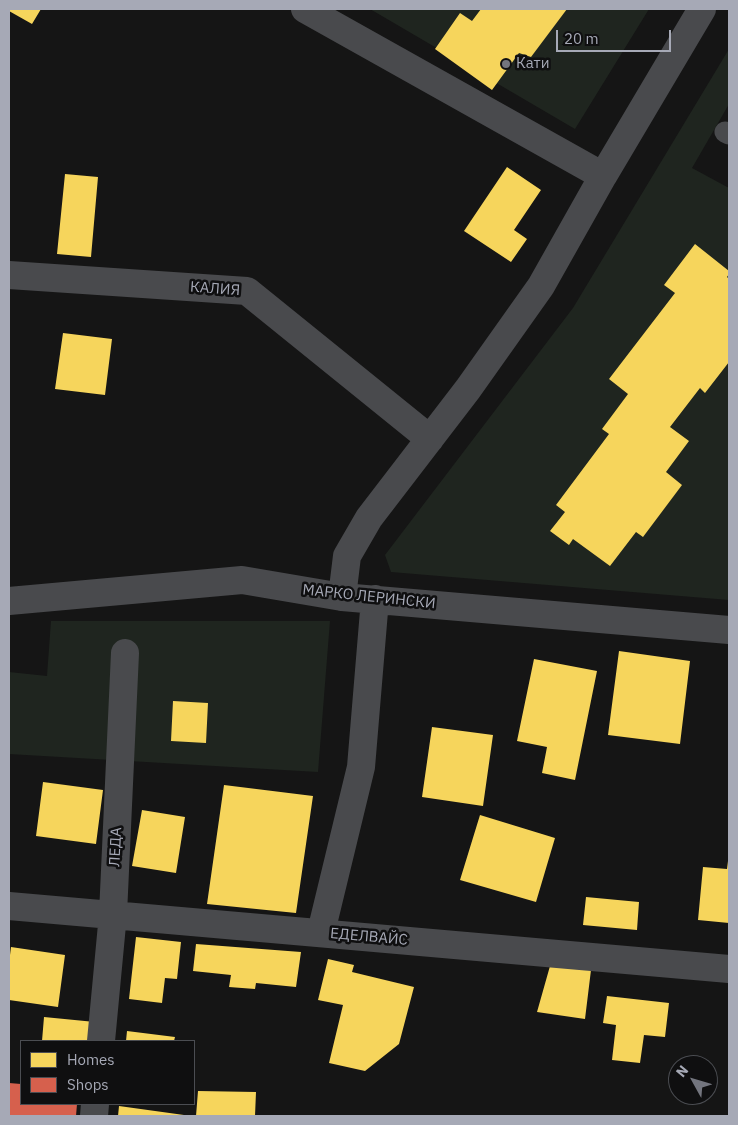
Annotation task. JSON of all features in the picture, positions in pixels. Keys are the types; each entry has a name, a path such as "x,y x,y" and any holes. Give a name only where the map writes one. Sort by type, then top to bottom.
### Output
{"street":[{"path":"305,9 603,176"},
{"path":"342,597 347,556 369,518 468,388 541,286 603,176 702,9"},
{"name":"КАЛИЯ","path":"9,276 247,291 430,439"},
{"name":"МАРКО ЛЕРИНСКИ","path":"9,602 242,580 342,597 729,630"},
{"path":"321,932 360,767 375,599"},
{"name":"ЛЕДА","path":"101,1040 112,914 125,653"},
{"name":"ЕДЕЛВАЙС","path":"9,906 729,969"}],"shaded area":[{"path":"370,9 649,9 575,129"},
{"path":"729,49 729,104 692,168 729,188 729,600 391,572 385,555 573,308"},
{"path":"51,621 330,621 318,772 9,754 9,672 47,676"}],"building: Homes":[{"path":"9,9 41,9 32,24 9,11"},
{"path":"481,9 567,9 531,57 519,53 492,90 435,49 460,13 472,21"},
{"path":"507,167 541,190 514,230 527,239 511,262 464,231"},
{"path":"65,174 98,177 91,257 57,254"},
{"path":"695,244 729,271 727,277 729,279 729,362 705,393 700,388 670,427 689,441 666,472 682,485 643,537 636,532 610,566 573,539 569,545 550,531 565,512 556,505 609,434 602,429 628,394 609,379 675,293 664,285"},
{"path":"63,333 112,339 105,395 55,389"},
{"path":"619,651 690,661 680,744 608,735"},
{"path":"534,659 597,671 575,780 542,773 547,747 517,741"},
{"path":"173,701 208,703 206,743 171,741"},
{"path":"432,727 493,735 483,806 422,797"},
{"path":"43,782 103,790 96,844 36,836"},
{"path":"224,785 313,796 296,913 207,904"},
{"path":"142,810 185,817 176,873 132,866"},
{"path":"480,815 555,838 536,902 460,880"},
{"path":"728,861 729,923 698,920 703,867 727,869"},
{"path":"586,897 639,902 637,930 583,925"},
{"path":"136,937 181,942 177,979 165,978 162,1003 129,999"},
{"path":"196,944 301,952 296,987 256,983 255,989 229,987 231,975 193,971"},
{"path":"11,947 65,955 58,1007 9,1000"},
{"path":"328,959 354,965 352,972 414,987 399,1044 365,1071 329,1063 343,1005 318,1000"},
{"path":"550,966 591,970 585,1019 537,1012"},
{"path":"607,996 669,1003 665,1037 644,1035 640,1063 612,1060 616,1025 603,1023"},
{"path":"44,1017 95,1022 93,1040 42,1040"},
{"path":"127,1031 175,1037 174,1040 126,1040"},
{"path":"198,1091 256,1092 255,1116 196,1116"},
{"path":"119,1106 184,1115 184,1116 118,1116"}],"building: Shops":[{"path":"9,1083 20,1084 20,1105 77,1105 76,1116 9,1116"}],"place":[{"name":"Кати","path":"506,64"}]}
